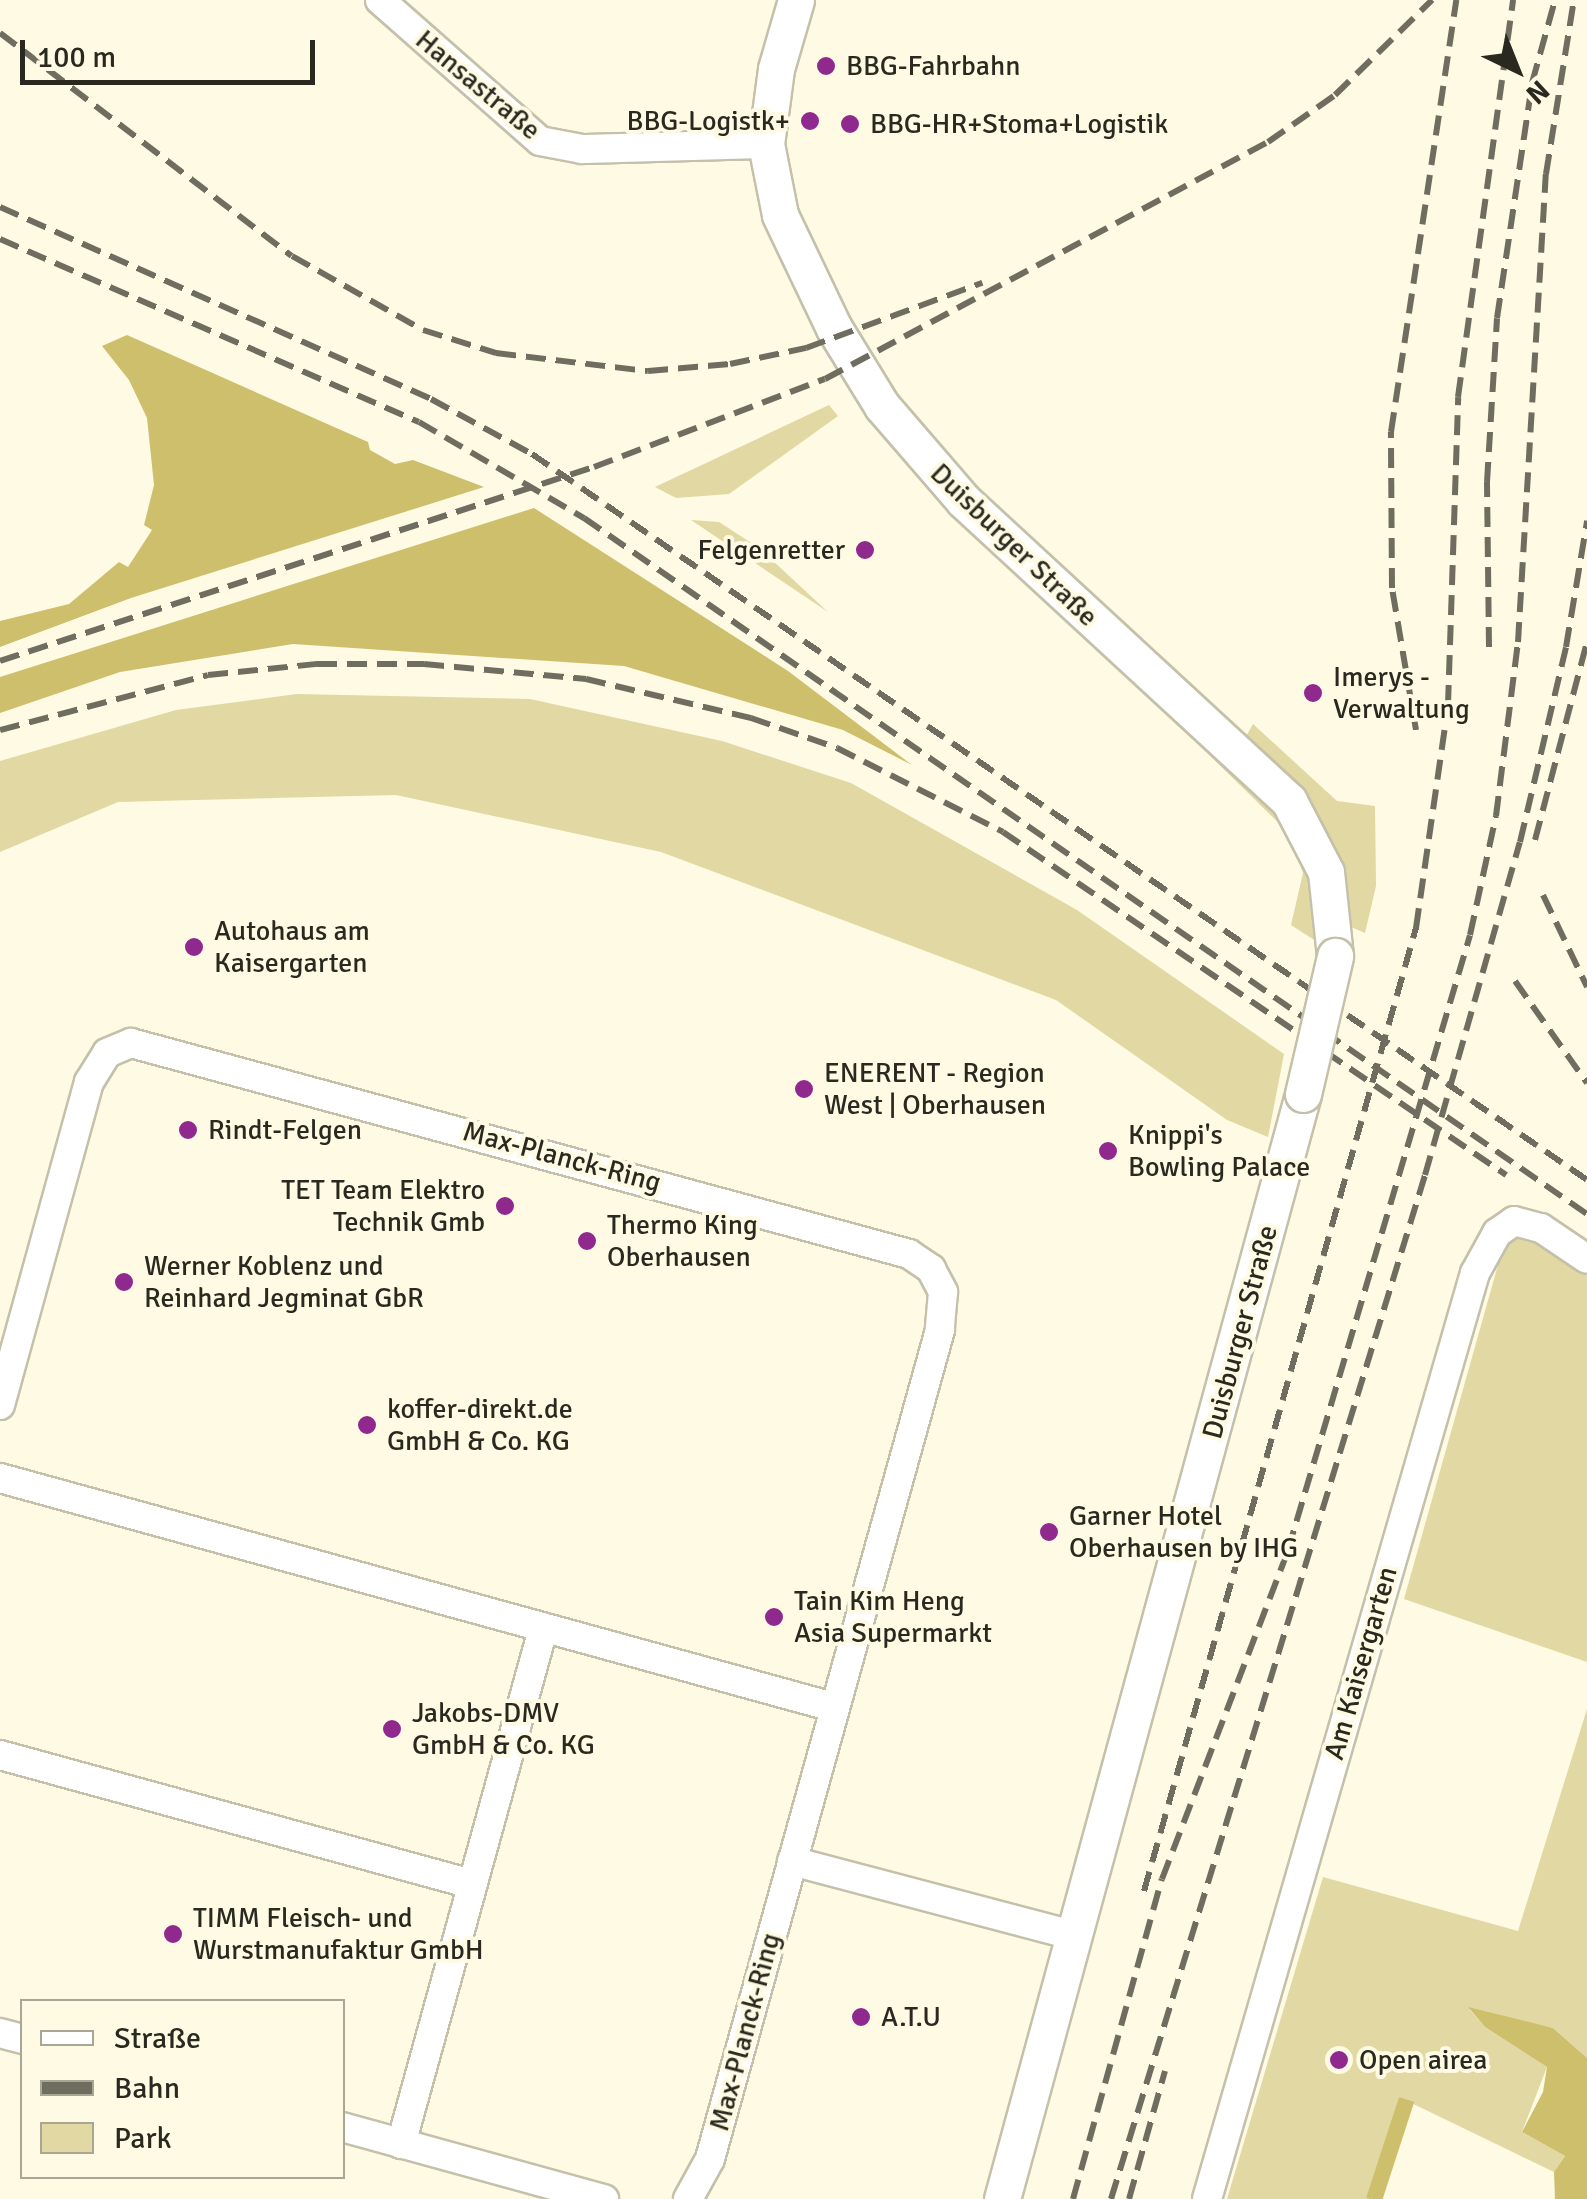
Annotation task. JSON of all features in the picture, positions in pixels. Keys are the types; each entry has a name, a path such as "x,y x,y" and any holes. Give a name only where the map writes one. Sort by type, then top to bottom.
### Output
{"main road":[{"name":"Duisburger Straße","path":"796,0 776,68 766,144 795,254 882,406 964,502 1288,801 1326,872 1335,956 1303,1094 1002,2199"}],"street":[{"name":"Hansastraße","path":"380,0 540,141 582,149 766,144"},
{"name":"Max-Planck-Ring","path":"0,1405 89,1082 107,1054 131,1043 909,1254 936,1274 944,1309 710,2159 688,2199"},
{"name":"Am Kaisergarten","path":"1207,2199 1475,1273 1498,1233 1514,1221 1541,1228 1587,1259"},
{"path":"0,1478 833,1707"},
{"path":"400,2144 542,1629"},
{"path":"0,1755 472,1884"},
{"path":"792,1861 1072,1935"},
{"path":"345,2128 604,2199"}],"green space":[{"path":"829,405 838,416 729,494 676,498 655,487"},
{"path":"895,447 1240,747 1253,724 1337,801 1375,806 1376,886 1365,933 1342,923 1339,956 1291,925 1303,873 1291,835"},
{"path":"691,520 719,522 759,548 828,612"},
{"path":"297,694 530,699 722,741 851,783 1077,910 1284,1054 1268,1137 1227,1120 1056,1000 661,852 396,795 118,802 0,852 0,761 176,710"},
{"path":"1512,1215 1587,1263 1587,1662 1404,1599"},
{"name":"Open airea","path":"1587,1709 1587,2058 1553,2028 1469,2009 1485,2027 1547,2067 1522,2132 1565,2156 1554,2172 1399,2097 1368,2199 1227,2199 1323,1877 1518,1931"}],"shaded area":[{"path":"127,335 368,442 370,450 395,464 413,460 484,487 131,598 0,647 0,621 69,604 119,562 128,567 152,530 144,525 154,485 147,418 129,380 102,346"},
{"path":"534,508 788,671 912,765 843,730 624,666 293,644 120,672 0,713 0,677"},
{"path":"1468,2007 1553,2028 1587,2058 1587,2199 1555,2199 1554,2172 1565,2156 1522,2132 1543,2092 1547,2067 1485,2027"},
{"path":"1399,2097 1414,2102 1383,2199 1366,2198"}],"railway":[{"path":"0,661 594,467 825,379 1268,142 1335,95 1432,0"},
{"path":"1416,730 1392,588 1391,432 1456,0"},
{"path":"1144,1891 1416,928 1448,705 1458,397 1513,0"},
{"path":"1489,647 1487,482 1497,318 1532,83 1555,0"},
{"path":"1073,2199 1162,1879 1288,1550 1470,935 1496,816 1518,642 1546,174 1574,0"},
{"path":"0,33 292,256 423,330 496,353 648,371 730,364 806,348 982,283"},
{"path":"0,207 431,399 532,454 1587,1180"},
{"path":"0,239 419,422 584,518 1587,1214"},
{"path":"1111,2199 1425,1175 1520,842 1566,647 1587,521"},
{"path":"1535,840 1587,642"},
{"path":"0,730 208,675 317,664 424,664 586,679 751,718 837,748 1003,832 1506,1175"},
{"path":"1543,895 1587,987"},
{"path":"1515,981 1587,1083"},
{"path":"1129,2199 1165,2071"}],"place":[{"name":"BBG-Fahrbahn","path":"826,66"},
{"name":"BBG-Logistk+","path":"810,121"},
{"name":"BBG-HR+Stoma+Logistik","path":"850,124"},
{"name":"Felgenretter","path":"865,550"},
{"name":"Imerys - Verwaltung","path":"1313,693"},
{"name":"Autohaus am Kaisergarten","path":"194,947"},
{"name":"ENERENT - Region West | Oberhausen","path":"804,1089"},
{"name":"Rindt-Felgen","path":"188,1130"},
{"name":"Knippi's Bowling Palace","path":"1108,1151"},
{"name":"TET Team Elektro Technik Gmb","path":"505,1206"},
{"name":"Thermo King Oberhausen","path":"587,1241"},
{"name":"Werner Koblenz und Reinhard Jegminat GbR","path":"124,1282"},
{"name":"koffer-direkt.de GmbH & Co. KG","path":"367,1425"},
{"name":"Garner Hotel Oberhausen by IHG","path":"1049,1532"},
{"name":"Tain Kim Heng Asia Supermarkt","path":"774,1617"},
{"name":"Jakobs-DMV GmbH & Co. KG","path":"392,1729"},
{"name":"TIMM Fleisch- und Wurstmanufaktur GmbH","path":"173,1934"},
{"name":"A.T.U","path":"861,2017"},
{"name":"Open airea","path":"1339,2060"}]}
